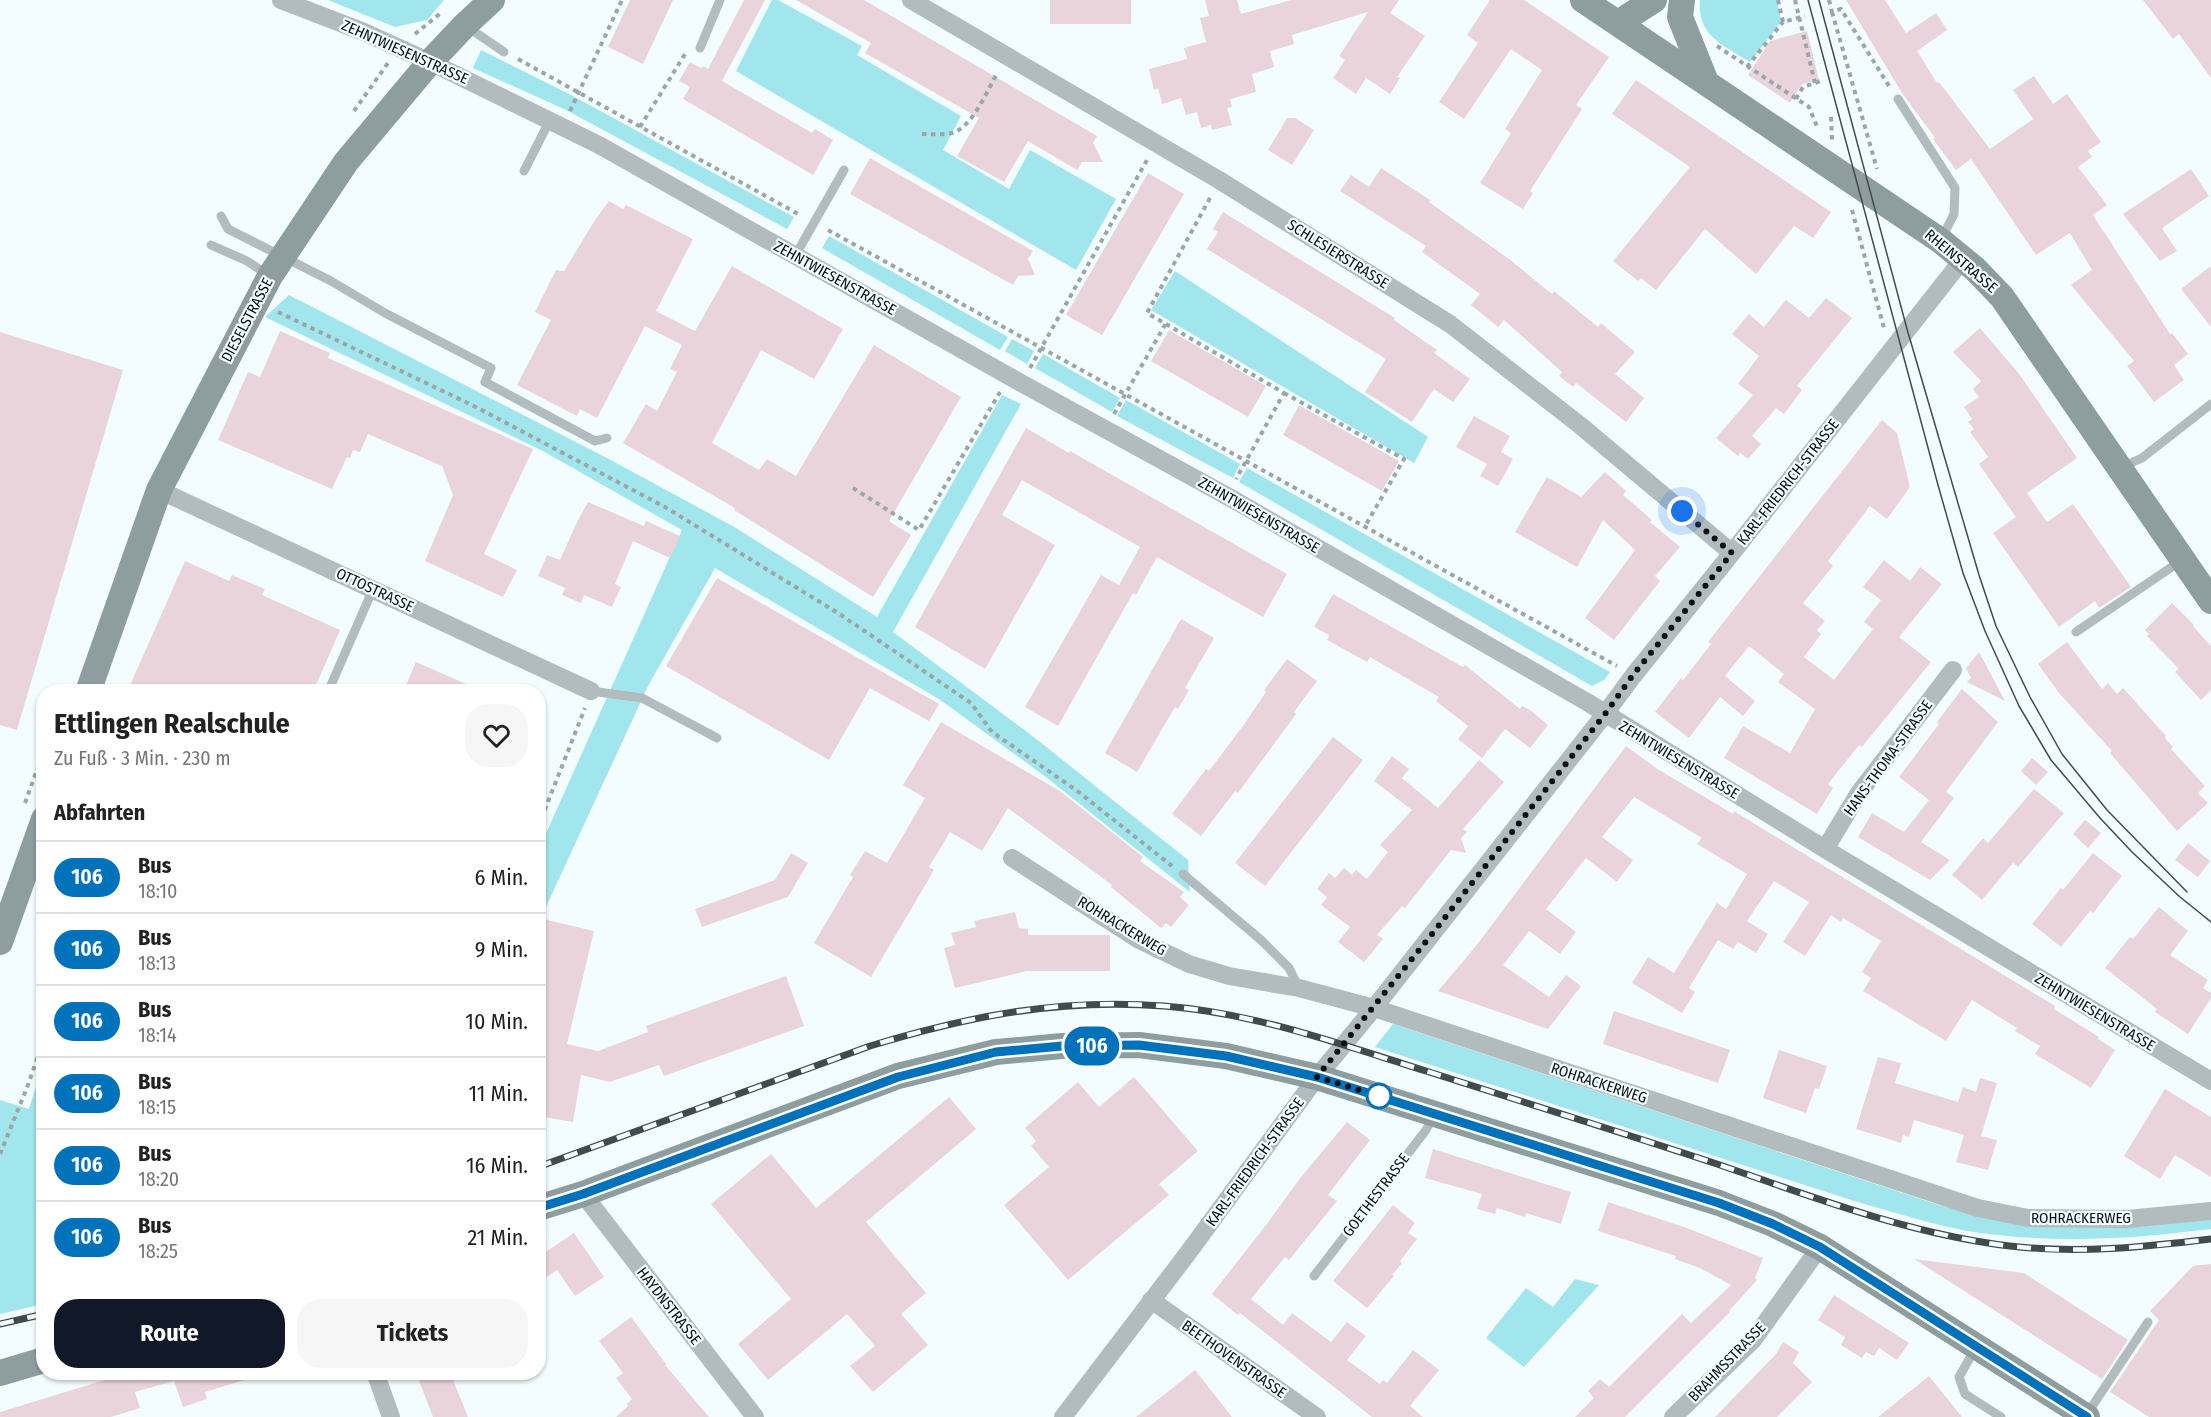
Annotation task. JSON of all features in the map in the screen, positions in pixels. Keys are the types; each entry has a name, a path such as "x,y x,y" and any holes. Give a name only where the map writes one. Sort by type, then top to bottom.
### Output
{"street":[{"name":"ZEHNTWIESENSTRASSE","path":"281,0 303,4 556,123 1227,496 1605,714 2211,1081"},
{"name":"DIESELSTRASSE","path":"91,684 159,490 255,302 346,162 430,62 492,0"},
{"name":"SCHLESIERSTRASSE","path":"911,0 1219,180 1450,324 1581,426 1732,553"},
{"name":"RHEINSTRASSE","path":"1583,0 1941,241 1963,259 2002,297 2211,601"},
{"path":"1618,23 1654,0"},
{"path":"1682,0 1680,17 1706,82"},
{"name":"KARL-FRIEDRICH-STRASSE","path":"1063,1417 1188,1253 1317,1077 1374,1008 1605,714 1633,675 1963,259"},
{"name":"OTTOSTRASSE","path":"159,490 591,691"},
{"name":"HANS-THOMA-STRASSE","path":"1825,849 1859,793 1953,670"},
{"path":"0,942 36,841"},
{"name":"ROHRACKERWEG","path":"1012,858 1139,940 1189,964 1229,976 1299,987 1374,1008 1978,1208 2028,1218 2127,1219 2211,1211"},
{"path":"546,1206 583,1194 898,1077 996,1052 1062,1046 1139,1045 1226,1056 1317,1077 1435,1113 1719,1203 1773,1224 1820,1247 2086,1416"},
{"name":"HAYDNSTRASSE","path":"583,1194 756,1417"},
{"name":"BRAHMSSTRASSE","path":"1673,1417 1753,1340 1820,1247"},
{"name":"BEETHOVENSTRASSE","path":"1151,1300 1317,1417"},
{"path":"0,1373 36,1362"},
{"path":"378,1380 391,1417"}],"lane":[{"path":"700,48 720,0"},
{"path":"465,25 504,52"},
{"path":"1898,99 1955,188 1954,214 1941,241"},
{"path":"524,171 556,123"},
{"path":"795,256 844,170"},
{"path":"221,216 228,229 277,266"},
{"path":"211,245 247,261 277,266 331,281 385,313 491,368 485,382 595,441 607,438"},
{"path":"2120,468 2142,458 2211,404"},
{"path":"2076,632 2182,560"},
{"path":"331,684 373,589"},
{"path":"591,691 642,698 717,738"},
{"path":"1183,874 1261,940 1289,968 1299,987"},
{"name":"GOETHESTRASSE","path":"1314,1276 1426,1130 1435,1113"},
{"path":"2086,1416 2148,1322"},
{"path":"1976,1347 1959,1377 1965,1394 2001,1417"}],"path":[{"path":"556,123 578,93 622,0"},
{"path":"1778,0 1783,22"},
{"path":"1795,0 1815,83"},
{"path":"1829,0 1886,205"},
{"path":"1832,12 1841,9 1898,99"},
{"path":"1747,67 1783,22 1805,16"},
{"path":"1711,42 1809,107 1821,133"},
{"path":"640,127 690,46 700,48"},
{"path":"504,52 1633,675"},
{"path":"922,134 949,134 960,130 971,119 1007,56"},
{"path":"1796,99 1803,87 1821,81"},
{"path":"1827,141 1834,148 1831,117"},
{"path":"853,488 919,530 1015,379 1041,349 1156,144"},
{"path":"1843,176 1890,352"},
{"path":"1219,180 1147,314 1404,459 1364,528"},
{"path":"255,302 476,407 665,507 759,564 838,613 971,703 992,732 1076,790 1167,862"},
{"path":"1105,429 1166,323"},
{"path":"1227,496 1284,393"},
{"path":"546,806 591,691"},
{"path":"0,1154 36,1062"}],"shaded area":[{"path":"328,0 444,0 427,20 395,27"},
{"path":"772,0 778,0 862,46 857,55 961,116 943,150 1009,189 1030,150 1116,199 1076,270 736,71"},
{"path":"1700,0 1777,0 1781,22 1750,62 1707,31 1700,12"},
{"path":"481,50 573,96 794,217 787,229 566,110 473,68"},
{"path":"829,236 1008,337 1000,350 822,248"},
{"path":"1175,271 1428,437 1414,463 1151,310"},
{"path":"289,295 607,458 736,528 877,617 1002,395 1021,404 893,632 1035,738 1188,860 1190,892 1046,777 939,699 715,568 649,684 546,907 546,834 682,530 543,451 265,317"},
{"path":"1012,339 1034,351 1027,364 1005,351"},
{"path":"1043,354 1120,398 1112,412 1035,368"},
{"path":"1126,400 1240,464 1233,478 1117,416"},
{"path":"1247,468 1610,672 1604,680 1592,686 1239,482"},
{"path":"1393,1024 1939,1205 2026,1225 2211,1218 2211,1229 2131,1237 2051,1239 1980,1233 1930,1223 1864,1204 1375,1047"},
{"path":"36,1086 36,1306 0,1314 0,1100 29,1109"},
{"path":"1575,1279 1599,1285 1524,1367 1486,1338 1526,1288 1553,1307"}],"building":[{"path":"630,0 673,0 643,64 608,47"},
{"path":"744,0 765,0 722,81 812,133 815,129 833,140 813,175 683,99 690,87 679,81 690,62 708,69"},
{"path":"796,0 864,0 1097,136 1093,143 1103,162 1082,162 1077,170 1028,141 1004,182 957,156 979,118 865,53 871,43"},
{"path":"1050,0 1131,0 1131,24 1050,24"},
{"path":"1205,0 1237,0 1241,14 1291,0 1399,0 1390,13 1425,36 1397,77 1400,78 1390,94 1366,78 1356,94 1333,78 1345,60 1339,56 1368,12 1292,35 1294,44 1270,51 1274,67 1252,74 1256,92 1230,99 1232,107 1227,108 1232,125 1212,130 1211,125 1201,128 1197,112 1186,115 1181,98 1162,104 1158,88 1154,90 1149,69 1187,59 1184,48 1206,42 1200,18 1209,16"},
{"path":"1490,0 1524,0 1609,57 1576,105 1582,109 1530,191 1533,193 1523,209 1480,183 1511,133 1505,129 1542,70 1511,49 1464,119 1439,102 1478,43 1467,35"},
{"path":"1846,0 1885,0 1906,33 1936,13 1947,30 1917,51 1937,83 1939,82 1990,149 2033,119 2013,90 2034,76 2053,104 2067,94 2101,142 2088,151 2092,157 2078,167 2107,205 2093,215 2170,334 2172,333 2188,354 2174,365 2184,380 2154,402 2127,366 2134,361 2071,285 2092,270 2070,233 2036,255 1971,159 1956,170 1902,93"},
{"path":"2143,0 2211,0 2211,78 2179,34 2173,39"},
{"path":"1807,31 1819,80 1802,84 1790,103 1748,75 1770,41"},
{"path":"1636,80 1831,212 1813,238 1794,226 1756,274 1705,229 1656,290 1641,278 1638,281 1613,261 1690,167 1612,114"},
{"path":"1287,118 1295,118 1314,130 1292,165 1268,150"},
{"path":"870,158 1033,251 1028,259 1035,275 1018,276 1013,285 850,194"},
{"path":"1381,168 1430,200 1429,202 1509,259 1552,294 1554,291 1598,327 1601,323 1635,352 1615,374 1644,398 1626,422 1576,383 1573,387 1559,376 1562,372 1504,320 1498,327 1471,305 1480,294 1422,252 1426,246 1340,191 1351,175 1369,187"},
{"path":"2191,169 2209,196 2162,228 2177,251 2160,261 2123,214"},
{"path":"1148,173 1184,194 1102,335 1066,315"},
{"path":"609,201 623,209 626,205 693,239 656,311 695,331 732,266 843,329 814,379 761,350 712,443 759,470 767,459 796,476 874,345 961,397 889,521 911,535 873,597 734,510 735,508 623,443 646,404 657,411 677,372 670,369 682,345 645,326 597,418 580,409 577,416 517,385 551,320 535,312 556,270 564,271"},
{"path":"1223,212 1395,318 1394,320 1437,350 1434,353 1470,379 1453,402 1434,389 1412,422 1365,392 1386,359 1207,249 1218,232 1213,229"},
{"path":"2211,266 2211,327 2181,289"},
{"path":"1826,298 1852,318 1797,386 1802,390 1784,414 1776,408 1752,436 1761,444 1748,459 1740,453 1738,456 1716,438 1753,395 1738,384 1759,356 1732,334 1749,314 1764,327 1786,300 1809,318"},
{"path":"1980,328 2020,375 2077,458 2027,493 2047,522 2073,504 2131,587 2099,608 2095,601 2059,627 1993,533 2016,517 1979,464 1988,457 1970,432 1974,429 1968,422 1972,419 1964,407 1979,397 1973,389 1981,381 1953,352"},
{"path":"1169,330 1266,386 1248,417 1151,361"},
{"path":"280,331 330,353 328,358 533,449 484,554 517,570 503,597 425,561 453,495 442,466 368,434 360,452 353,450 350,458 347,457 332,489 218,440 248,372 260,377"},
{"path":"0,332 123,370 17,730 0,725"},
{"path":"1299,405 1399,461 1382,491 1283,435"},
{"path":"1474,416 1510,436 1501,452 1513,459 1498,486 1480,476 1487,464 1456,447"},
{"path":"1882,420 1897,433 1910,487 1887,519 1870,506 1828,561 1833,566 1803,603 1825,621 1817,630 1821,634 1804,657 1834,680 1873,629 1864,622 1881,600 1863,587 1884,560 1910,581 1920,567 1942,584 1899,637 1931,662 1862,747 1859,745 1828,784 1833,788 1817,814 1724,758 1743,726 1790,753 1815,709 1778,682 1784,674 1749,646 1725,676 1755,701 1743,716 1720,697 1689,738 1655,712 1711,644 1708,642"},
{"path":"1026,428 1287,574 1263,617 1157,557 1136,595 1119,585 1140,547 1022,480 1002,515 1055,545 985,669 915,627"},
{"path":"1605,472 1626,491 1623,495 1652,520 1650,522 1680,547 1655,576 1660,581 1614,640 1585,618 1635,550 1603,520 1577,567 1515,532 1547,477 1581,497"},
{"path":"588,502 644,526 646,521 680,536 670,558 633,541 615,584 621,587 612,607 584,595 581,603 562,595 565,588 538,576 547,555 560,560"},
{"path":"185,561 229,581 232,575 265,589 262,595 340,630 316,684 131,684"},
{"path":"1101,575 1133,593 1058,726 1025,707"},
{"path":"717,578 939,704 929,721 870,688 829,760 666,666"},
{"path":"1333,594 1463,667 1465,665 1520,709 1522,706 1530,710 1548,725 1530,748 1505,729 1482,758 1458,739 1468,726 1436,701 1439,697 1370,657 1367,662 1327,640 1329,635 1314,627"},
{"path":"2172,603 2211,646 2211,690 2201,700 2175,672 2179,669 2147,636 2149,634 2145,630"},
{"path":"1181,619 1214,638 1185,688 1189,690 1178,709 1175,707 1137,772 1105,753"},
{"path":"2067,642 2102,689 2108,683 2117,694 2123,688 2166,736 2165,738 2173,747 2171,749 2205,786 2198,793 2208,803 2177,831 2110,753 2112,751 2059,693 2038,664"},
{"path":"1979,652 2005,701 1967,682 1971,678 1966,668"},
{"path":"1287,659 1317,681 1294,712 1296,714 1238,793 1235,791 1201,836 1172,814 1206,769 1209,771 1245,723 1266,692 1264,690"},
{"path":"416,662 466,684 406,684"},
{"path":"1962,689 1998,722 1946,792 1954,798 1921,842 1950,860 1930,880 1858,837 1872,813 1904,832 1929,800 1899,777"},
{"path":"941,722 1060,791 1143,857 1140,861 1184,892 1180,897 1189,905 1171,927 1166,923 1161,928 1111,887 1112,885 1008,808 982,851 950,832 929,867 934,870 871,977 814,943 853,877 850,875 865,851 887,863 925,798 903,785"},
{"path":"1333,737 1363,760 1265,886 1235,863"},
{"path":"1626,746 1656,768 1733,814 1734,811 2055,1006 2054,1009 2099,1037 2098,1039 2115,1050 2091,1088 2035,1054 2040,1046 2015,1031 2017,1028 1972,1000 1946,1041 1863,991 1871,978 1862,972 1881,941 1843,918 1841,922 1831,915 1805,956 1783,942 1809,902 1774,881 1747,921 1768,934 1756,953 1738,942 1733,949 1718,940 1689,988 1695,992 1682,1013 1632,983 1648,957 1674,973 1717,903 1726,909 1747,874 1697,844 1702,838 1634,797 1602,837 1633,860 1617,882 1586,858 1546,909 1576,932 1560,954 1529,931 1503,965 1549,997 1566,975 1581,986 1548,1029 1438,991 1476,946"},
{"path":"1392,756 1409,769 1402,778 1438,808 1479,760 1504,782 1463,829 1467,832 1461,838 1466,853 1451,850 1405,908 1402,906 1377,935 1383,939 1364,962 1338,942 1350,927 1321,905 1327,897 1317,889 1329,873 1335,878 1344,868 1352,875 1356,870 1367,879 1388,852 1380,845 1412,810 1374,781"},
{"path":"2032,758 2048,772 2036,785 2021,771"},
{"path":"2034,789 2064,813 2018,867 2013,863 1982,900 1952,875 1983,838 1988,843"},
{"path":"2085,820 2101,833 2088,848 2073,834"},
{"path":"2188,843 2210,861 2198,877 2175,860"},
{"path":"791,853 808,863 788,897 702,927 695,909 775,880"},
{"path":"2093,853 2122,876 2093,913 2090,911 2061,947 2032,924"},
{"path":"2159,907 2188,931 2170,955 2208,980 2203,988 2211,993 2211,998 2188,1034 2155,1012 2157,1009 2105,968 2130,937 2133,939"},
{"path":"1015,912 1019,928 1028,929 1028,935 1110,935 1110,971 1027,971 955,988 944,948 955,945 951,933 976,927 974,921"},
{"path":"546,920 594,931 567,1044 598,1051 648,1032 646,1026 786,976 804,1026 664,1076 659,1065 610,1082 581,1075 573,1122 546,1117"},
{"path":"1614,1011 1730,1050 1718,1083 1603,1044"},
{"path":"1779,1050 1827,1066 1819,1089 1815,1088 1806,1113 1763,1098"},
{"path":"1878,1057 1901,1063 1895,1083 1958,1102 1963,1087 1976,1092 1980,1078 1997,1083 1981,1136 1997,1140 1988,1170 1956,1162 1964,1135 1914,1120 1909,1137 1903,1135 1901,1143 1856,1129"},
{"path":"1134,1077 1198,1151 1159,1184 1169,1195 1068,1280 1004,1205 1049,1167 1031,1146 1036,1141 1025,1128 1078,1082 1099,1107"},
{"path":"2165,1089 2211,1117 2211,1177 2175,1155 2160,1179 2124,1156"},
{"path":"949,1097 976,1129 866,1222 926,1293 901,1314 928,1345 873,1392 850,1366 875,1346 847,1314 768,1380 738,1344 791,1299 711,1204 771,1154 816,1208"},
{"path":"1347,1122 1370,1140 1328,1195 1337,1201 1289,1260 1285,1257 1251,1299 1283,1325 1292,1313 1331,1342 1347,1322 1366,1336 1347,1360 1380,1384 1383,1380 1387,1383 1413,1350 1439,1370 1410,1406 1423,1417 1372,1417 1240,1313 1238,1315 1212,1294 1301,1177"},
{"path":"1433,1149 1571,1192 1561,1224 1526,1213 1525,1217 1497,1208 1495,1214 1477,1209 1482,1194 1425,1178"},
{"path":"1608,1202 1687,1228 1763,1258 1755,1278 1757,1280 1730,1312 1625,1417 1575,1417 1594,1398 1588,1391 1600,1379 1609,1387 1682,1314 1691,1323 1731,1285 1700,1268 1675,1259 1676,1256 1598,1231"},
{"path":"1393,1205 1415,1223 1408,1233 1417,1239 1400,1261 1402,1263 1392,1275 1394,1276 1367,1308 1333,1281"},
{"path":"574,1233 604,1277 575,1296 557,1270 546,1278 546,1252"},
{"path":"1914,1259 2024,1273 2128,1340 2102,1379"},
{"path":"2211,1264 2211,1417 2149,1417 2110,1392 2159,1320 2150,1311 2193,1266"},
{"path":"1834,1295 1909,1343 1897,1360 1879,1348 1874,1356 1866,1352 1862,1358 1841,1345 1845,1337 1818,1320"},
{"path":"631,1317 665,1365 709,1417 616,1417 632,1399 616,1378 623,1373 599,1341"},
{"path":"1783,1342 1799,1352 1793,1363 1812,1382 1777,1417 1715,1417 1776,1354"},
{"path":"1195,1370 1232,1417 1136,1417"},
{"path":"1929,1376 1962,1417 1878,1417"},
{"path":"105,1380 245,1380 205,1392 207,1399 183,1407 174,1381 135,1392 140,1408 111,1417 0,1417 0,1412"},
{"path":"453,1380 468,1417 433,1417 419,1381"}],"tram line":[{"path":"1808,0 1938,485 1963,573 1985,631 2019,706 2051,760 2132,852 2180,897 2211,922"},
{"path":"1819,0 1907,329 1996,626 2030,697 2062,754 2107,810 2187,892"}],"railway":[{"path":"546,1164 870,1046 907,1035 1015,1012 1051,1007 1126,1004 1164,1006 1231,1015 1296,1031 1644,1140 1862,1213 1935,1233 2010,1246 2060,1249 2136,1247 2211,1239"},
{"path":"0,1324 36,1316"}],"bus line":[{"name":"106","path":"546,1206 583,1194 898,1077 996,1052 1062,1046 1139,1045 1226,1056 1317,1077 1435,1113 1719,1203 1773,1224 1820,1247 2087,1417"}],"route":[{"path":"1379,1096 1317,1077 1374,1008 1605,714 1633,675 1732,553 1682,511"}]}
